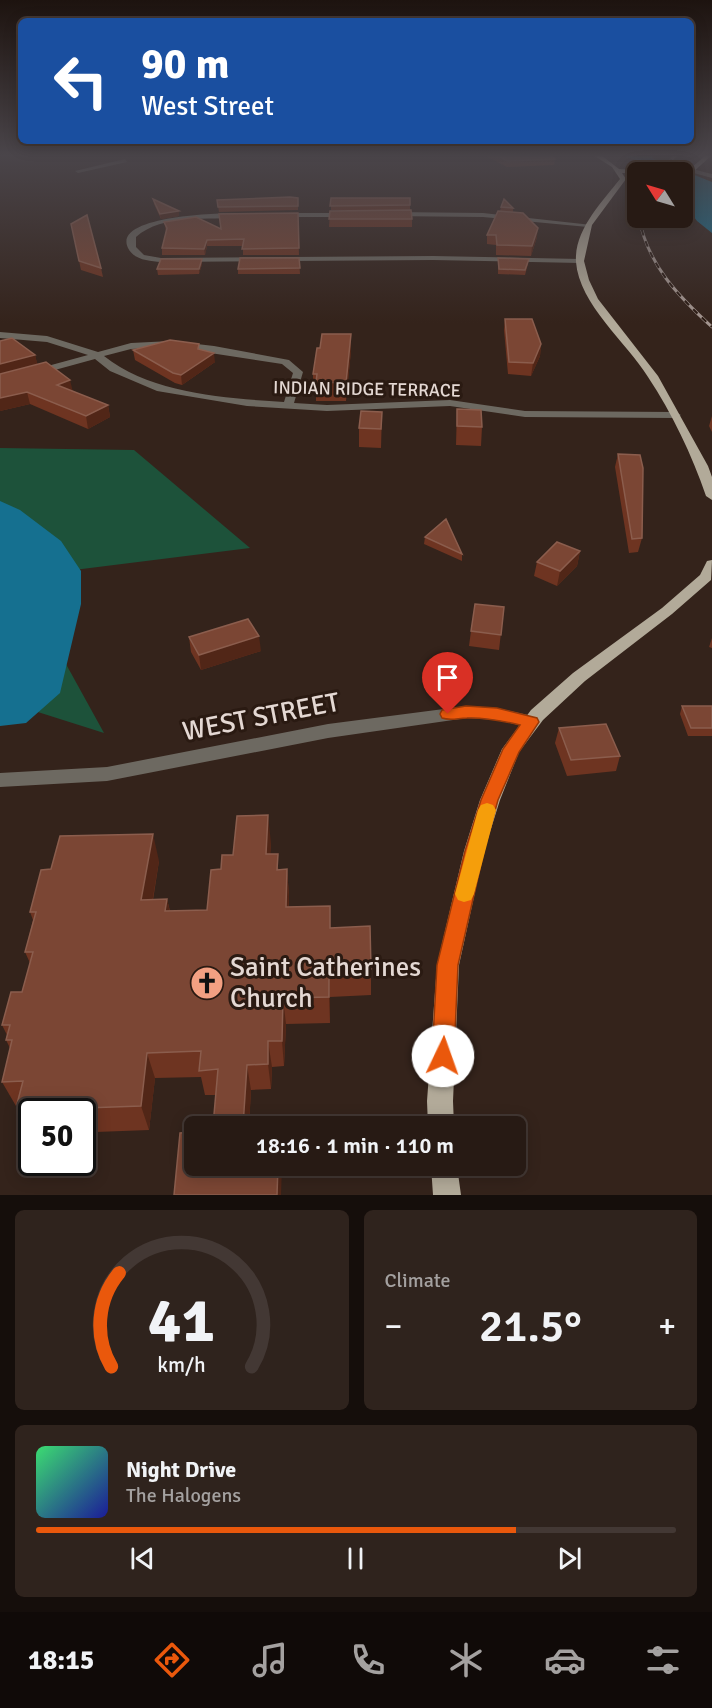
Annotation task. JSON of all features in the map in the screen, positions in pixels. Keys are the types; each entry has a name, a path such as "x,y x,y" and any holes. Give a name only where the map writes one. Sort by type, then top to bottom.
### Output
{"main road":[{"path":"599,211 588,225 580,261 585,280 594,300 653,376 702,466 712,496"},
{"path":"440,1116 448,965 474,851 490,800 512,749 531,722 579,677 667,611 706,577 712,564"},
{"path":"445,1176 447,1195"}],"street":[{"path":"378,214 501,216 588,225"},
{"path":"248,215 201,217 153,225 133,234 130,240 132,248 142,257 188,261 434,258 580,261"},
{"path":"269,215 358,215"},
{"name":"INDIAN RIDGE TERRACE","path":"0,335 47,339 78,347 95,354 114,369 161,389 247,403 327,408 450,403 525,414 675,415"},
{"path":"0,382 95,354 131,346 171,344 214,349 285,363 298,372 288,406"},
{"name":"WEST STREET","path":"0,780 107,774 328,731 466,712 497,714 531,722"}],"green space":[{"path":"0,448 134,450 250,548 18,577 104,733 0,700"}],"water":[{"path":"693,211 712,211 712,233 697,221"},
{"path":"0,501 20,510 61,541 81,571 81,604 60,693 26,723 0,726"}],"building":[{"path":"158,211 179,211 160,214"},
{"path":"330,211 411,211 412,219 329,219"},
{"path":"498,211 523,213 538,228 532,246 497,245 496,235 487,235"},
{"path":"298,213 299,248 242,249 244,239 207,240 204,249 162,248 167,228 164,222 196,217 221,229 219,214"},
{"path":"87,215 101,268 79,261 71,224"},
{"path":"240,258 299,258 300,268 238,269"},
{"path":"498,258 529,259 525,270 499,269"},
{"path":"161,259 202,259 199,269 157,269"},
{"path":"505,319 532,319 541,344 533,363 509,362"},
{"path":"322,334 351,334 346,383 316,382 317,374 313,374 317,348 320,348"},
{"path":"12,338 35,355 0,364 0,341"},
{"path":"170,340 199,344 198,349 214,353 181,375 173,373 133,350"},
{"path":"46,362 70,380 57,385 108,405 86,416 27,392 0,398 0,374"},
{"path":"457,409 481,410 482,427 457,426"},
{"path":"361,411 382,412 381,429 359,428"},
{"path":"618,454 640,455 643,468 642,538 632,539"},
{"path":"446,519 462,554 425,537"},
{"path":"557,542 580,551 560,571 537,562"},
{"path":"475,604 504,607 501,635 471,631"},
{"path":"248,619 259,636 199,655 189,637"},
{"path":"682,706 712,706 712,728 691,728"},
{"path":"606,724 620,756 571,760 559,728"},
{"name":"Saint Catherines Church","path":"268,815 266,854 278,854 277,870 287,869 286,907 330,906 330,928 370,926 371,969 329,970 329,997 283,998 282,1041 268,1041 268,1064 247,1065 244,1116 214,1116 218,1069 199,1071 201,1051 147,1053 141,1106 96,1108 96,1098 19,1098 23,1081 2,1082 12,1040 6,1040 10,1025 2,1025 11,992 22,992 33,952 25,952 36,912 30,912 41,870 51,869 60,836 153,834 141,900 167,899 165,911 207,910 211,870 221,869 222,855 233,855 237,816"},
{"path":"180,1133 184,1133 184,1176 278,1176 277,1195 174,1195"}],"railway":[{"path":"641,228 649,250 666,278 712,327"}],"slow traffic":[{"path":"464,894 487,810"}],"place":[{"name":"Saint Catherines Church","path":"207,983"}],"route":[{"path":"443,1056 448,965 474,851 490,800 512,749 531,722 497,714 466,712 448,714"}]}
